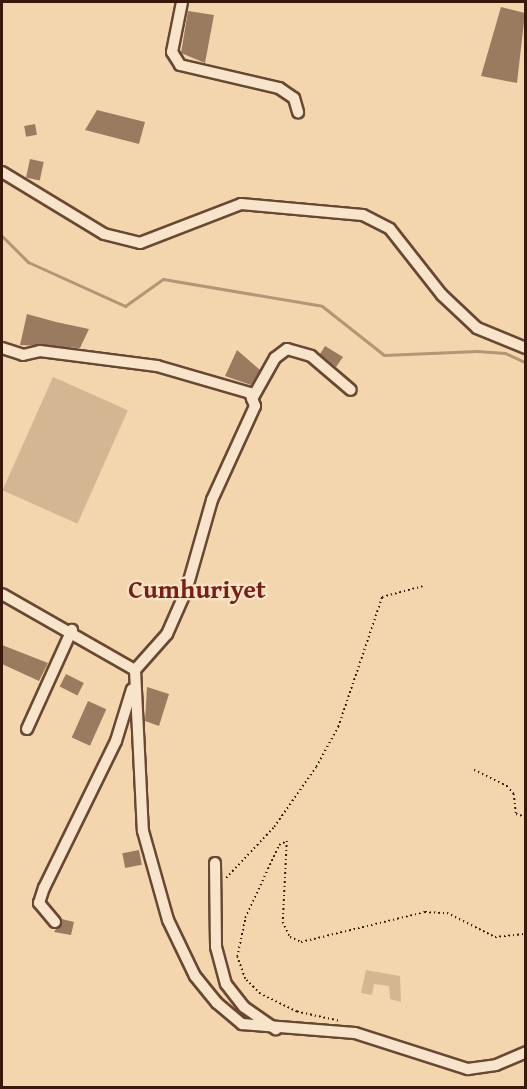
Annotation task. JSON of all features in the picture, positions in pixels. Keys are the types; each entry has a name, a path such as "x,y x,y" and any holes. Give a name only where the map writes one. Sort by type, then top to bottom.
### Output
{"street":[{"path":"182,2 172,52 180,65 279,88 294,99 298,112"},
{"path":"2,172 104,234 140,243 241,204 363,215 390,229 442,295 477,328 525,348"},
{"path":"2,348 23,355 40,351 158,366 250,393 255,406 212,500 186,591 167,634 135,675 116,741 44,888 39,903 55,922"},
{"path":"252,399 275,358 287,349 311,356 351,390"},
{"path":"2,594 72,630 135,675"},
{"path":"27,729 72,630"},
{"path":"135,675 143,831 168,920 195,975 217,1003 242,1024 278,1031 355,1033 468,1069 496,1065 525,1052"},
{"path":"215,862 216,947 226,984 244,1007 278,1031"}],"path":[{"path":"225,879 274,827 316,767 338,727 382,597 423,586"},
{"path":"474,770 507,786 514,794 516,814 525,817"},
{"path":"345,1022 297,1012 260,994 245,979 237,957 244,918 279,845 287,841 290,846 283,921 290,937 301,942 425,912 447,913 495,937 525,934"}],"shaded area":[{"path":"53,377 128,410 77,524 3,490"},
{"path":"366,970 400,976 401,1002 390,999 389,986 374,984 372,995 361,993"}],"building":[{"path":"501,7 525,13 517,83 481,76"},
{"path":"188,11 214,15 205,63 181,53"},
{"path":"97,110 145,122 139,144 85,130"},
{"path":"35,124 37,135 26,137 24,126"},
{"path":"30,159 44,162 40,180 26,178"},
{"path":"27,314 89,329 80,348 20,345"},
{"path":"325,346 343,357 336,367 320,354"},
{"path":"237,350 260,370 251,385 225,376"},
{"path":"2,645 48,663 39,681 2,664"},
{"path":"66,674 84,683 77,696 60,686"},
{"path":"147,687 169,694 159,726 145,721"},
{"path":"88,701 106,709 90,746 72,738"},
{"path":"139,850 142,865 125,868 122,853"},
{"path":"62,919 74,922 71,935 54,932"}],"waterway":[{"path":"2,236 28,262 125,306 163,279 322,306 384,355 477,351 505,353 526,363"}],"district":[{"name":"Cumhuriyet","path":"197,589"}]}
